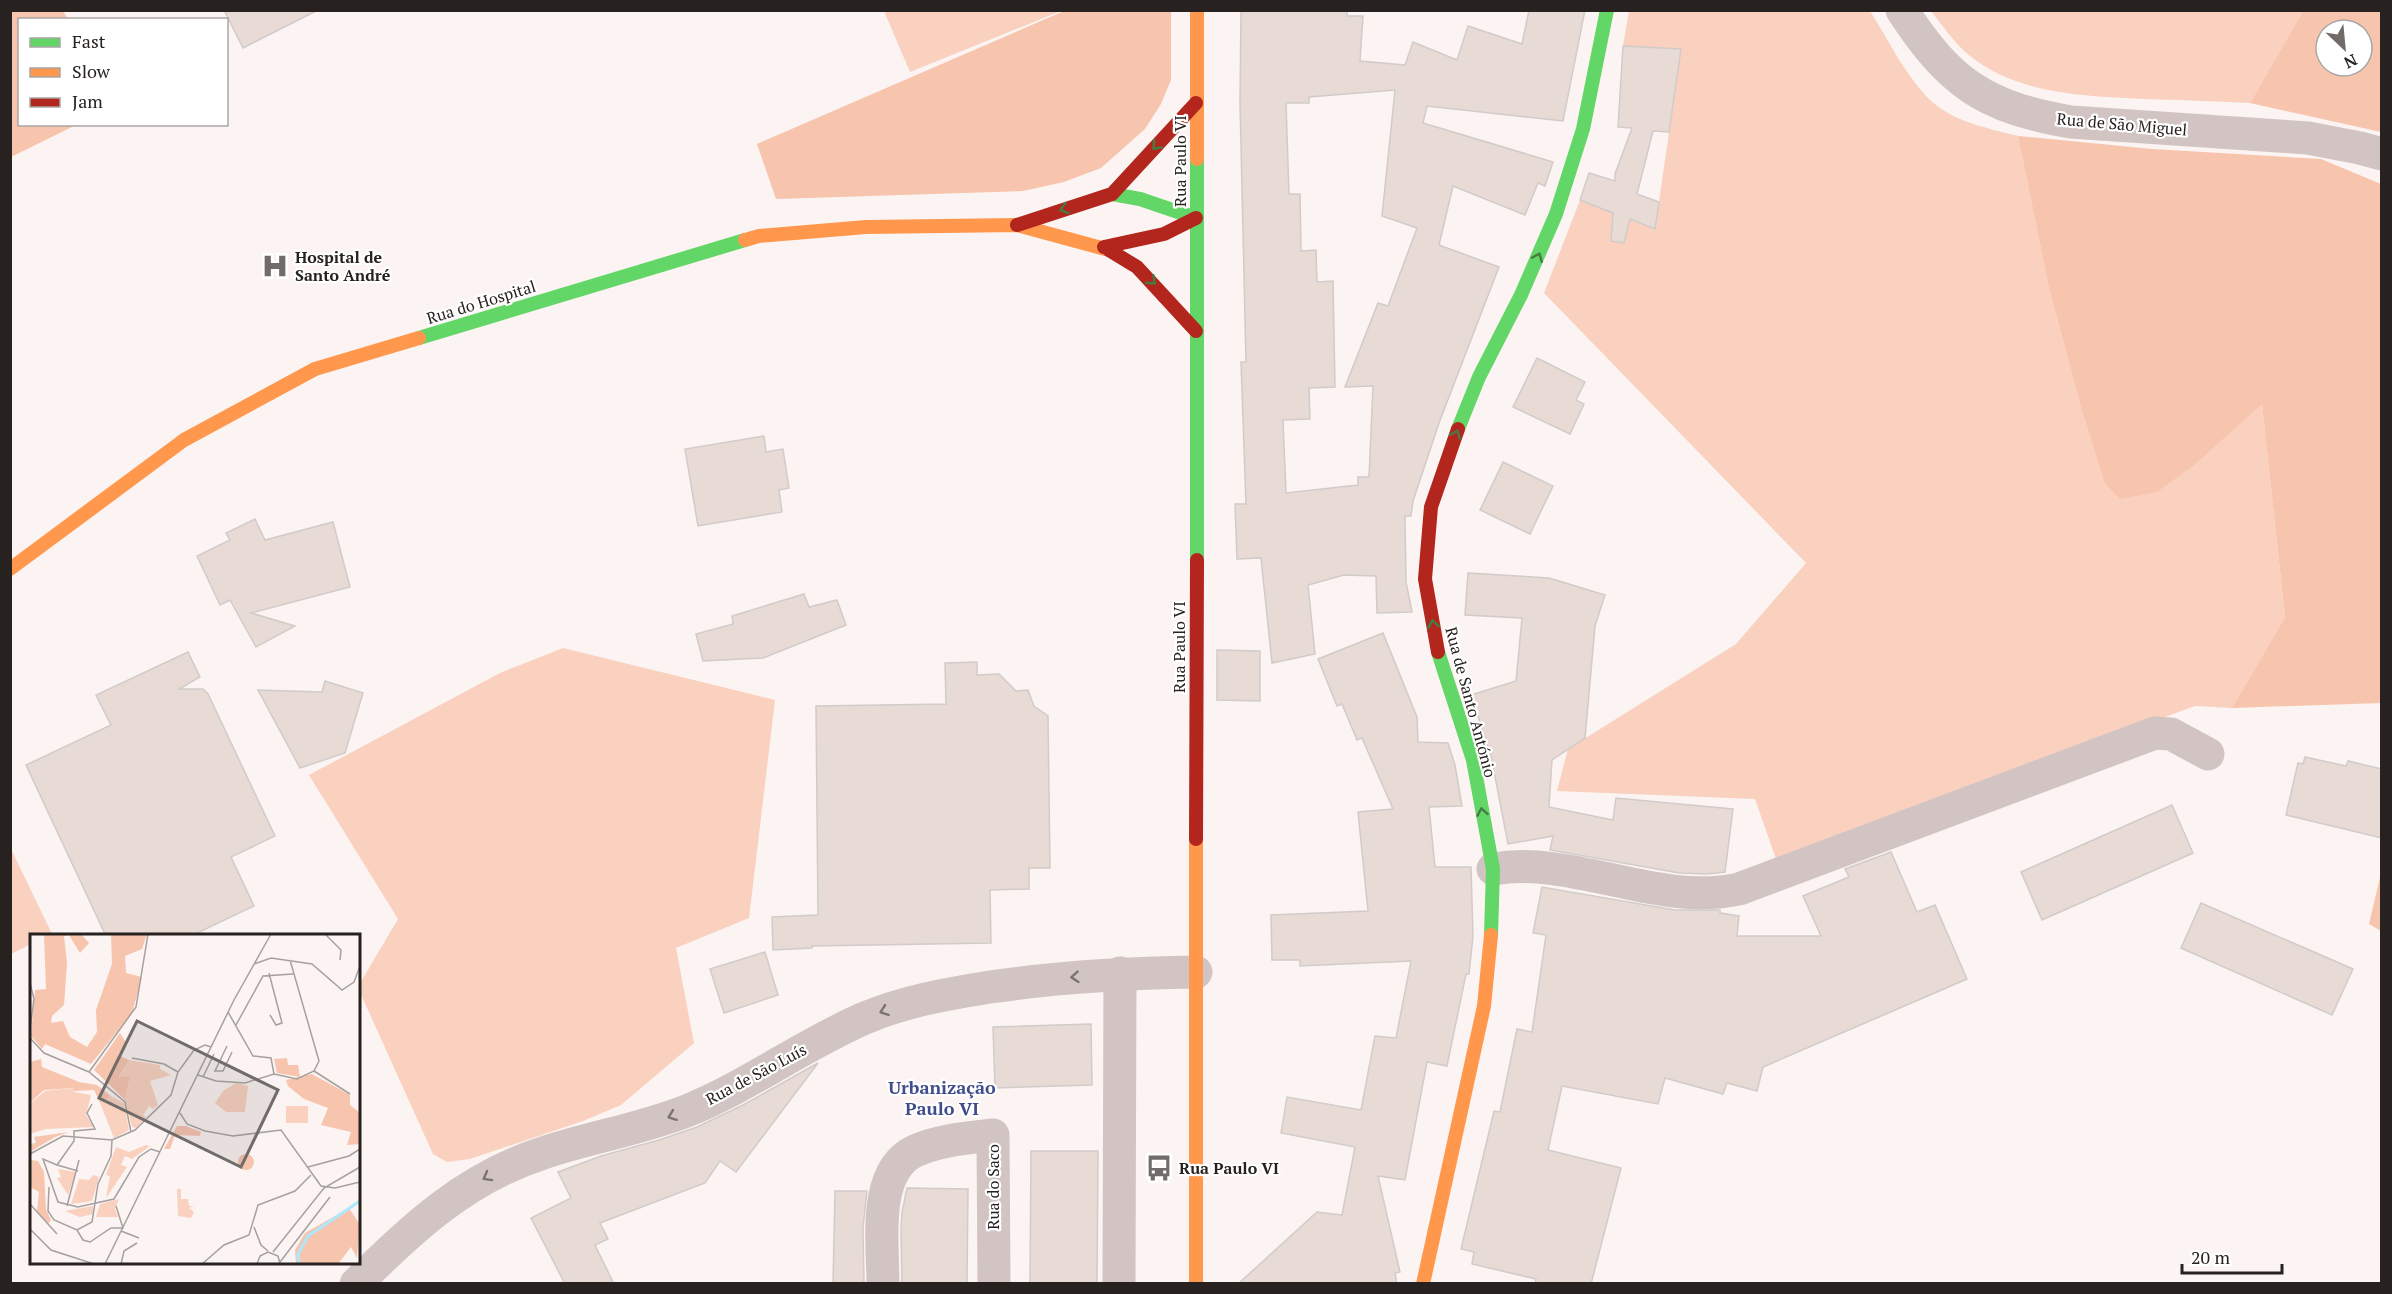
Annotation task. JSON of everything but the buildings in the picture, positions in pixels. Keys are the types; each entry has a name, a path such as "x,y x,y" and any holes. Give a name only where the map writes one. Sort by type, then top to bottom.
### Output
{"main road":[{"name":"Rua Paulo VI","path":"1196,1284 1197,10"},
{"name":"Rua de Santo António","path":"1423,1284 1484,1006 1491,952 1493,869 1473,760 1438,654 1432,622 1425,579 1431,507 1455,436 1479,377 1521,295 1556,214 1583,129 1607,10"},
{"name":"Rua do Hospital","path":"1112,194 1196,103"},
{"name":"Rua do Hospital","path":"1017,225 1112,194 1140,199 1196,218"},
{"name":"Rua do Hospital","path":"1104,247 1164,234 1196,218"},
{"name":"Rua do Hospital","path":"10,569 184,440 315,369 759,236 866,227 1017,225 1104,247 1137,267 1196,331"}],"street":[{"name":"Rua de São Miguel","path":"1902,10 1933,54 1955,77 1980,94 2010,108 2072,122 2308,138 2382,154"},
{"path":"1493,869 1517,865 1662,889 1725,892 1747,886 2155,733 2171,734 2208,754"},
{"name":"Rua de São Luís","path":"356,1284 433,1212 453,1196 494,1173 543,1153 661,1120 692,1108 854,1023 901,1005 947,994 1019,983 1120,973 1196,972"},
{"path":"1119,1284 1120,973"},
{"name":"Rua do Saco","path":"883,1284 884,1192 894,1168 915,1151 933,1145 993,1135 994,1284"}],"shaded area":[{"path":"11,10 63,11 67,18 18,18 18,126 74,126 11,157"},
{"path":"884,11 1061,11 910,72"},
{"path":"1064,11 1171,11 1171,80 1161,104 1145,129 1101,168 1064,182 1023,191 776,199 757,144"},
{"path":"1629,11 1870,11 1910,76 1930,100 1958,118 2018,136 2047,279 2262,403 2285,617 2232,708 2195,706 1776,859 1755,799 1557,791 1568,749 1736,644 1806,563 1544,293 1580,200 1655,229 1681,50 1623,46"},
{"path":"1931,11 2303,11 2250,103 2098,96 2031,86 1989,69 1970,56"},
{"path":"2303,11 2381,11 2381,132 2250,103"},
{"path":"2018,136 2152,149 2321,159 2381,184 2381,703 2232,708 2285,617 2262,404 2194,465 2157,492 2120,499 2105,483 2082,410 2047,279"},
{"path":"563,648 775,700 749,918 676,948 694,1043 621,1105 583,1121 470,1159 447,1162 433,1154 360,992 360,983 398,919 309,775 500,673"},
{"path":"10,847 52,934 30,934 30,944 11,954"},
{"path":"2381,873 2381,931 2369,924"}],"traffic: fast":[{"path":"1458,429 1479,377 1521,295 1556,214 1583,129 1607,10"},
{"path":"1197,159 1197,560"},
{"path":"1112,194 1140,199 1196,218"},
{"path":"419,338 745,240"},
{"path":"1438,652 1473,760 1493,869 1491,935"}],"traffic: slow":[{"path":"1197,10 1197,159"},
{"path":"745,240 759,236 866,227 1017,225 1109,250"},
{"path":"10,569 184,440 315,369 419,338"},
{"path":"1196,839 1196,1284"},
{"path":"1423,1284 1484,1006 1491,935"}],"traffic: jam":[{"path":"1017,225 1112,194 1196,103"},
{"path":"1104,247 1164,234 1196,218"},
{"path":"1109,250 1137,267 1196,331"},
{"path":"1438,652 1425,579 1431,507 1458,429"},
{"path":"1196,839 1197,560"}],"place":[{"name":"Hospital de Santo André","path":"275,266"},
{"name":"Rua Paulo VI","path":"1159,1168"}],"district":[{"name":"Urbanização Paulo VI","path":"942,1097"}]}
